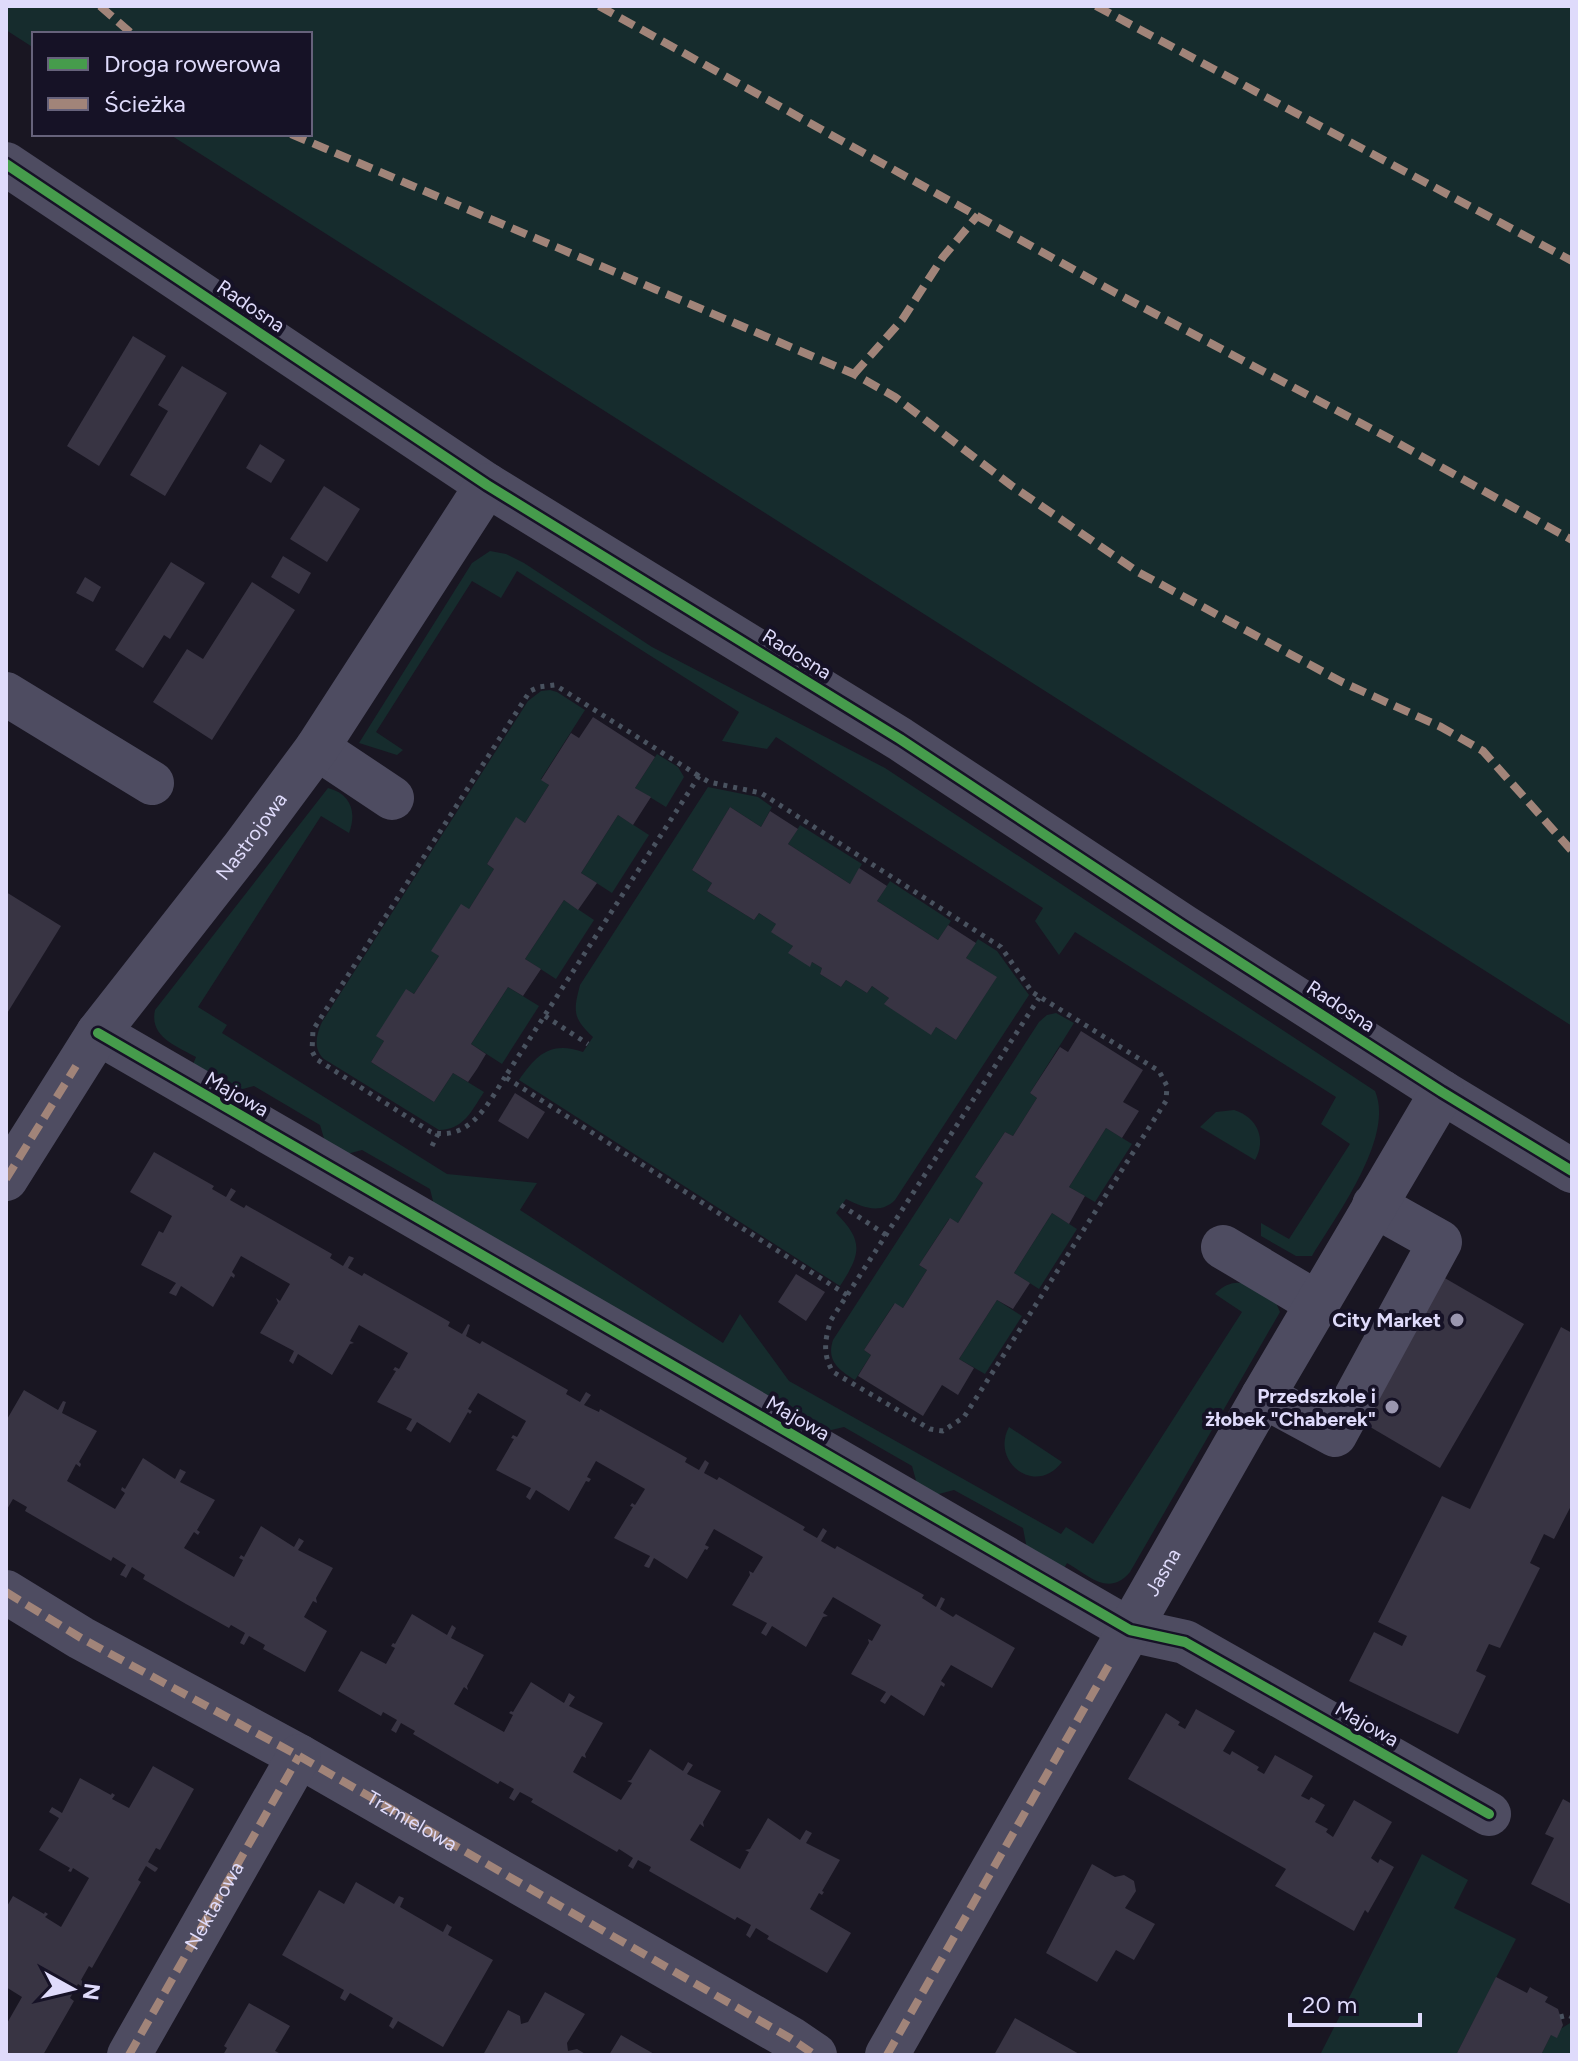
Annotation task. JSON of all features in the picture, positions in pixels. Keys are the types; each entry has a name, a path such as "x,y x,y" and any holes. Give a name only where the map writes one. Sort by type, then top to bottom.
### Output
{"street":[{"name":"Radosna","path":"6,164 487,485 874,723 1183,926 1442,1092 1572,1171"},
{"name":"Nastrojowa","path":"6,1179 98,1033 317,748 487,485"},
{"path":"6,694 152,783"},
{"path":"317,748 392,798"},
{"name":"Majowa","path":"98,1033 1130,1630 1185,1642 1489,1814"},
{"name":"Jasna","path":"887,2055 1263,1396 1442,1092"},
{"path":"1263,1396 1335,1435 1440,1242 1374,1205"},
{"path":"1223,1247 1317,1303"},
{"name":"Trzmielowa","path":"6,1592 81,1638 299,1756 815,2055"},
{"name":"Nektarowa","path":"129,2055 299,1756"}],"path":[{"path":"699,776 479,1118 454,1132 431,1132 316,1059 312,1051 313,1030 524,699 539,687 555,685 709,782 761,793 1001,947 1032,992 1152,1065 1163,1077 1168,1094 959,1422 943,1431 930,1429 833,1372 827,1362 826,1338 831,1320 1039,998"},
{"path":"545,1016 588,1044"},
{"path":"505,1077 847,1295"},
{"path":"432,1146 438,1134"},
{"path":"841,1205 886,1235"},
{"path":"1560,2017 1572,2017"}],"green space":[{"path":"6,6 1572,6 1572,1026 172,136 312,136 312,32 32,32 32,47 6,30"},
{"path":"490,551 506,554 524,563 652,647 885,768 1375,1091 1379,1110 1370,1153 1348,1198 1312,1256 1296,1256 1261,1236 1261,1223 1289,1239 1350,1144 1321,1124 1336,1097 1075,932 1059,955 1035,921 1043,908 776,737 767,749 722,741 739,712 517,571 501,598 472,581 376,732 403,750 397,755 359,743 472,563"},
{"path":"550,690 585,710 541,779 549,785 525,823 516,818 487,864 494,869 469,909 432,951 439,956 414,994 407,990 377,1036 384,1041 371,1062 434,1102 453,1073 484,1092 461,1123 439,1130 324,1059 317,1046 318,1032 528,701 541,691"},
{"path":"657,754 678,767 684,777 666,807 635,788"},
{"path":"708,787 758,797 772,807 761,827 730,807 692,870 712,883 707,891 754,920 759,913 776,924 793,946 789,953 810,966 812,962 822,968 820,974 841,987 846,980 867,993 872,986 889,998 885,1004 931,1034 936,1027 956,1040 996,978 966,958 978,939 997,951 1029,995 895,1200 877,1208 846,1199 836,1213 851,1232 856,1248 852,1265 840,1286 519,1080 532,1063 546,1052 562,1048 583,1052 593,1037 576,1014 580,985"},
{"path":"328,788 342,795 350,805 352,818 349,833 321,816 198,1007 227,1025 222,1033 447,1174 537,1183 520,1210 723,1343 740,1314 789,1381 1061,1534 1066,1527 1093,1544 1242,1312 1215,1294 1237,1283 1251,1286 1274,1298 1280,1312 1130,1572 1122,1579 1107,1584 1067,1563 1062,1572 1027,1549 1023,1528 954,1490 935,1495 917,1484 912,1466 844,1427 827,1431 434,1205 430,1189 362,1150 347,1154 326,1145 320,1125 254,1086 235,1091 191,1069 196,1057 160,1034 154,1019 155,1010"},
{"path":"618,815 649,835 612,893 581,873"},
{"path":"800,825 862,864 850,884 788,844"},
{"path":"890,881 951,921 938,940 877,901"},
{"path":"564,900 594,920 556,979 525,959"},
{"path":"508,987 539,1006 502,1064 471,1044"},
{"path":"1056,1013 1074,1023 1030,1093 1037,1098 1013,1136 1005,1132 975,1177 983,1183 958,1223 949,1219 919,1265 927,1270 903,1308 894,1304 864,1350 871,1355 855,1380 833,1359 833,1340 1039,1022 1047,1015"},
{"path":"1234,1110 1249,1118 1258,1130 1260,1144 1255,1160 1200,1127 1216,1112"},
{"path":"1106,1128 1132,1144 1095,1202 1069,1187"},
{"path":"1052,1213 1077,1229 1039,1289 1014,1273"},
{"path":"997,1300 1022,1316 985,1374 959,1359"},
{"path":"1009,1427 1062,1462 1051,1472 1040,1476 1029,1476 1019,1471 1006,1452 1005,1440"},
{"path":"1422,1854 1468,1880 1454,1908 1516,1939 1456,2055 1320,2055"},
{"path":"1570,2023 1572,2055 1541,2055 1551,2035"}],"building":[{"path":"133,336 166,356 99,466 67,446"},
{"path":"182,366 227,393 165,496 130,475 168,411 158,405"},
{"path":"260,444 285,460 271,483 246,468"},
{"path":"324,486 360,509 327,562 290,539"},
{"path":"283,556 311,573 299,594 271,577"},
{"path":"171,562 205,583 170,639 164,635 143,668 115,650"},
{"path":"85,577 101,587 93,602 76,593"},
{"path":"252,582 295,610 212,740 153,702 187,649 203,659"},
{"path":"593,717 655,757 635,788 651,797 633,825 618,815 581,873 597,883 578,910 564,900 525,959 541,969 523,996 508,987 471,1044 486,1054 477,1069 468,1082 453,1073 434,1102 371,1062 384,1041 376,1036 406,989 414,994 439,956 431,951 461,904 469,909 494,869 487,864 516,817 525,823 549,785 541,780 571,733 579,738"},
{"path":"730,807 761,827 770,811 798,829 788,844 850,884 859,868 887,886 877,901 938,940 948,925 976,943 966,958 997,977 956,1040 936,1027 931,1035 884,1004 889,998 872,986 867,993 846,980 841,987 820,974 822,968 812,962 810,967 788,953 793,946 771,932 776,924 759,913 754,920 707,891 712,883 692,870"},
{"path":"6,892 61,926 6,1015"},
{"path":"1081,1031 1143,1070 1123,1102 1139,1111 1122,1138 1106,1128 1069,1187 1085,1196 1069,1224 1052,1213 1014,1273 1030,1283 1013,1309 997,1300 959,1359 974,1368 958,1395 942,1385 923,1416 858,1376 871,1355 864,1350 895,1303 903,1308 927,1270 919,1265 950,1218 958,1223 983,1183 975,1177 1005,1132 1013,1136 1037,1098 1030,1093 1060,1047 1068,1052"},
{"path":"515,1093 545,1112 528,1139 498,1121"},
{"path":"154,1152 214,1186 212,1189 226,1197 231,1188 236,1191 230,1200 244,1208 246,1205 332,1254 330,1258 343,1266 349,1256 354,1258 348,1268 362,1276 364,1273 450,1322 448,1326 462,1334 470,1325 466,1336 480,1344 482,1341 568,1390 566,1394 580,1402 586,1392 591,1395 584,1405 599,1412 600,1409 687,1458 685,1462 699,1470 705,1460 709,1463 704,1473 717,1480 719,1477 805,1527 803,1530 817,1538 823,1528 827,1531 821,1541 835,1549 837,1546 924,1595 922,1598 936,1607 941,1597 945,1599 940,1609 953,1617 956,1614 1015,1648 992,1688 951,1665 941,1681 944,1687 941,1685 924,1716 891,1695 885,1704 880,1701 886,1692 851,1674 869,1643 868,1639 872,1641 881,1625 833,1597 823,1613 828,1616 823,1617 806,1647 772,1626 766,1636 761,1633 767,1623 732,1605 750,1575 749,1571 753,1573 763,1557 714,1529 705,1545 709,1547 687,1579 654,1558 649,1568 644,1566 650,1556 614,1538 633,1507 630,1506 632,1503 635,1505 645,1489 596,1461 587,1477 591,1479 586,1481 569,1511 536,1490 530,1500 526,1497 531,1488 496,1470 514,1439 511,1438 513,1435 517,1437 526,1421 478,1393 468,1409 472,1411 470,1414 468,1412 450,1443 417,1422 411,1432 406,1429 412,1419 377,1402 396,1371 393,1370 395,1367 399,1369 408,1353 359,1325 350,1341 354,1343 350,1344 332,1375 298,1354 293,1364 289,1361 294,1351 260,1333 278,1303 276,1298 280,1301 290,1284 241,1256 232,1272 234,1278 231,1276 213,1307 181,1286 176,1296 169,1293 176,1283 141,1265 159,1231 163,1233 172,1216 130,1192"},
{"path":"796,1274 825,1292 806,1321 778,1302"},
{"path":"1443,1277 1524,1324 1440,1468 1360,1421"},
{"path":"1561,1327 1572,1333 1572,1504 1554,1539 1544,1534 1530,1563 1540,1568 1500,1648 1489,1644 1476,1671 1486,1676 1458,1734 1349,1681 1374,1632 1402,1646 1407,1636 1378,1622 1442,1496 1470,1509"},
{"path":"24,1390 58,1410 63,1401 66,1402 62,1413 97,1431 79,1462 80,1467 76,1464 67,1481 115,1509 125,1493 122,1487 125,1489 143,1458 175,1479 180,1469 186,1472 180,1482 215,1500 197,1530 200,1532 198,1535 194,1532 184,1548 234,1577 243,1560 239,1558 241,1555 244,1557 261,1526 294,1547 299,1538 304,1541 298,1550 333,1568 316,1598 317,1603 313,1601 304,1617 327,1631 305,1672 263,1649 265,1645 249,1636 244,1645 240,1643 245,1633 231,1625 229,1628 143,1579 145,1575 132,1567 126,1578 120,1575 126,1565 113,1557 111,1561 25,1511 27,1507 13,1499 6,1511 6,1421"},
{"path":"412,1614 447,1635 452,1625 456,1628 451,1638 484,1655 467,1686 468,1690 464,1687 454,1704 504,1732 513,1715 509,1713 513,1712 531,1682 564,1703 569,1693 575,1697 569,1706 603,1723 585,1754 586,1758 582,1756 573,1772 621,1800 632,1783 627,1781 631,1780 650,1749 683,1771 688,1762 693,1765 687,1774 721,1791 703,1822 704,1827 700,1824 690,1840 740,1869 749,1852 745,1850 750,1849 768,1818 800,1840 806,1830 812,1833 806,1843 840,1860 824,1892 822,1895 819,1893 810,1909 851,1933 827,1973 767,1939 769,1936 756,1928 750,1938 746,1935 751,1925 737,1917 735,1920 649,1871 651,1867 638,1860 633,1869 628,1866 633,1858 619,1849 617,1852 531,1802 533,1799 520,1792 514,1801 509,1798 514,1789 500,1781 498,1784 413,1734 415,1731 401,1723 396,1733 391,1730 397,1720 383,1712 381,1716 338,1691 361,1651 386,1664 395,1648 391,1646"},
{"path":"1196,1709 1235,1731 1223,1751 1230,1755 1232,1751 1259,1767 1257,1770 1264,1774 1275,1755 1313,1776 1301,1796 1309,1800 1311,1797 1325,1805 1315,1822 1328,1829 1326,1832 1333,1837 1354,1800 1392,1822 1371,1858 1394,1867 1354,1931 1275,1886 1286,1869 1128,1779 1166,1713 1185,1729"},
{"path":"153,1766 194,1789 160,1850 156,1848 148,1862 157,1870 155,1872 146,1866 138,1880 141,1882 92,1968 89,1966 81,1980 90,1986 88,1990 78,1984 70,1998 74,2001 43,2055 6,2055 6,2025 22,1997 6,1987 6,1908 13,1896 45,1912 48,1914 45,1917 61,1927 89,1878 73,1868 71,1872 68,1871 70,1868 39,1850 59,1818 49,1812 52,1807 62,1813 80,1778 112,1793 115,1795 112,1799 129,1808"},
{"path":"1563,1799 1572,1804 1572,1905 1531,1884 1554,1838 1545,1834"},
{"path":"1092,1864 1115,1877 1124,1875 1134,1881 1136,1891 1125,1908 1155,1924 1134,1960 1116,1950 1097,1982 1046,1953"},
{"path":"356,1882 394,1904 399,1896 404,1898 400,1907 443,1932 447,1924 452,1927 448,1935 493,1960 443,2047 398,2021 393,2029 389,2026 393,2018 350,1993 345,2001 340,1998 344,1990 282,1955 319,1890 344,1904"},
{"path":"1496,1977 1527,1993 1530,1987 1548,1997 1545,2002 1558,2009 1563,2025 1557,2038 1551,2035 1541,2055 1456,2055"},
{"path":"545,1992 585,2014 567,2043 568,2051 577,2049 587,2055 483,2055 508,2010 520,2016 521,2024 528,2022"},
{"path":"249,2003 290,2026 275,2051 283,2055 223,2055 227,2048 224,2046"},
{"path":"1015,2018 1081,2055 994,2055"},
{"path":"621,2035 640,2046 656,2055 609,2055"}],"marked path":[{"path":"100,6 130,32"},
{"path":"599,6 1114,292 1387,437 1572,540"},
{"path":"1096,6 1572,261"},
{"path":"296,136 854,374 895,397 1012,486 1138,572 1342,682 1441,727 1483,751 1572,851"},
{"path":"854,374 902,320 943,257 978,215"},
{"path":"6,1179 76,1066"},
{"path":"6,1592 81,1638 299,1756 815,2055"},
{"path":"887,2055 1110,1663"},
{"path":"129,2055 299,1756"}],"cycle path":[{"path":"6,164 487,485 900,739 1183,926 1442,1092 1572,1171"},
{"path":"98,1033 1130,1630 1185,1642 1489,1814"}],"place":[{"name":"City Market","path":"1457,1320"},
{"name":"Przedszkole i żłobek \"Chaberek\"","path":"1392,1407"}]}
